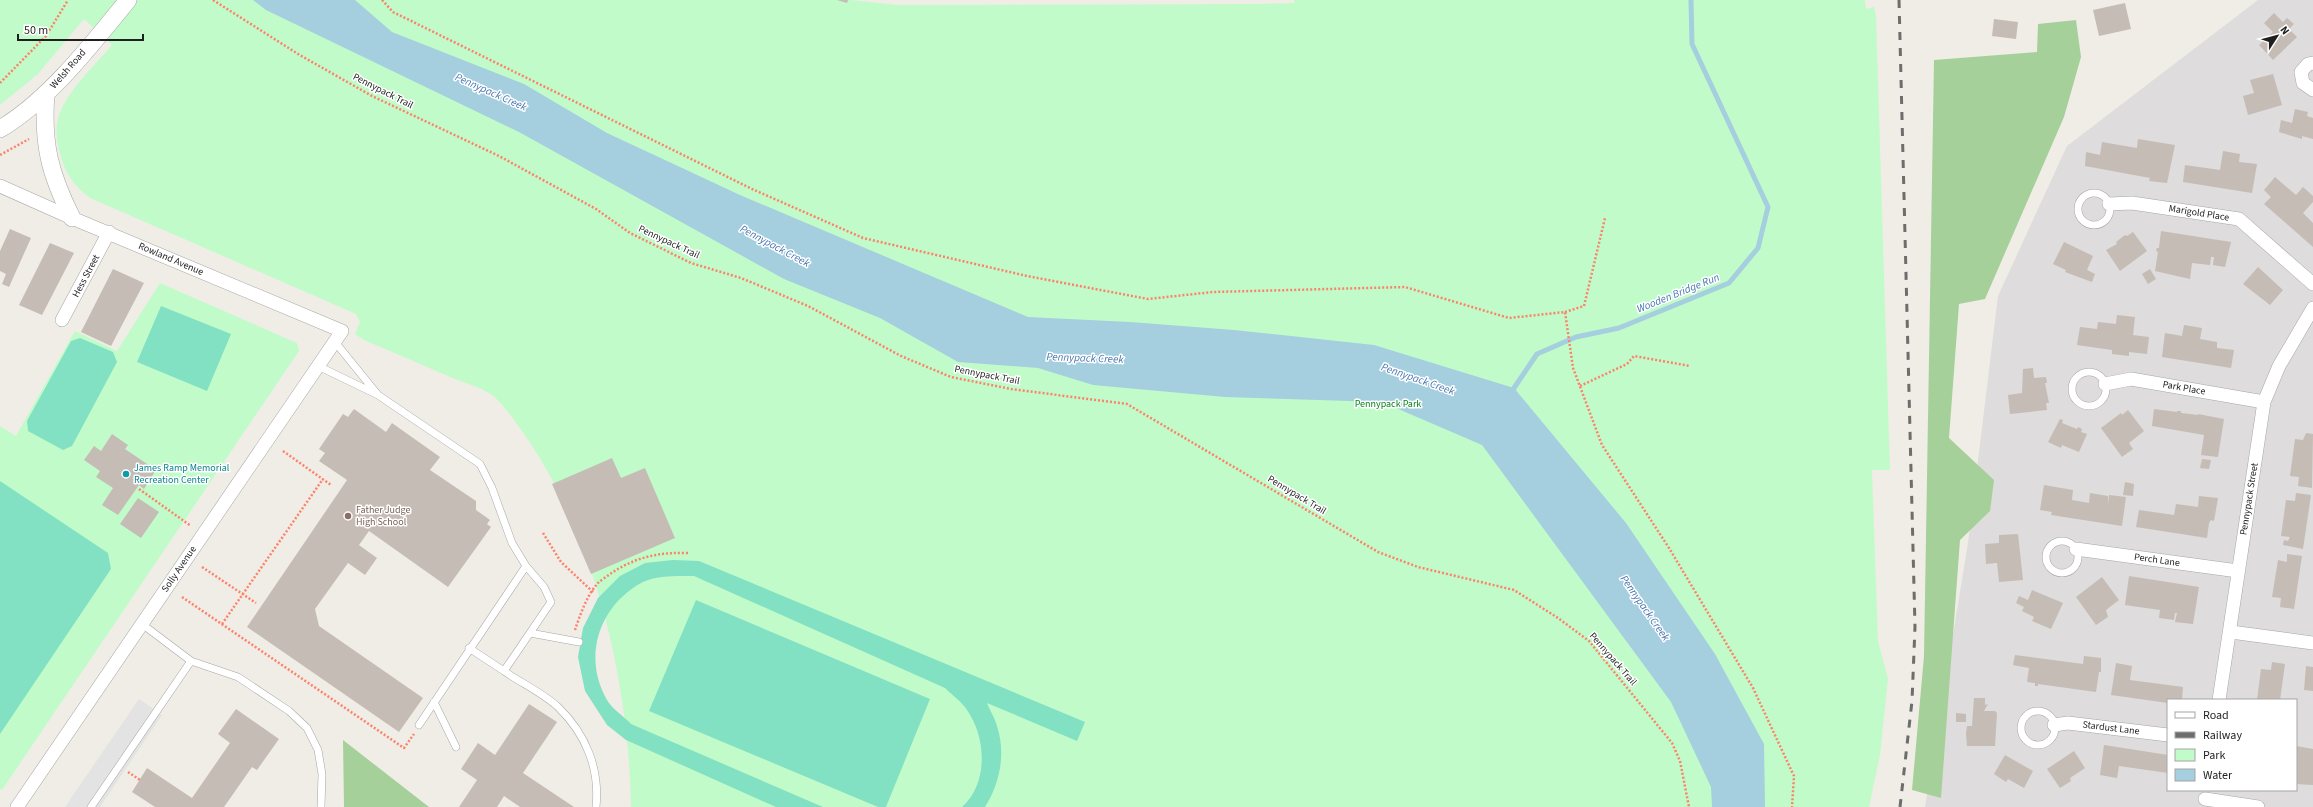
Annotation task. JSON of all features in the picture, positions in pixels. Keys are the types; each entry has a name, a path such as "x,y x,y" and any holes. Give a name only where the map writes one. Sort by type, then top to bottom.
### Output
{"street":[{"name":"Welsh Road","path":"0,129 18,117 46,94 125,4"},
{"path":"2313,63 2308,64 2301,72 2303,83 2313,90"},
{"path":"46,94 44,113 47,152 55,183 72,218"},
{"name":"Rowland Avenue","path":"0,186 72,218 109,232 338,337"},
{"name":"Marigold Place","path":"2109,204 2132,203 2239,219 2313,284"},
{"name":"Hess Street","path":"62,320 109,232"},
{"name":"Pennypack Street","path":"2219,699 2231,632 2238,571 2264,402 2279,366 2313,308"},
{"name":"Solly Avenue","path":"17,807 338,337"},
{"name":"Park Place","path":"2105,384 2131,379 2264,402"},
{"name":"Perch Lane","path":"2076,550 2238,571"},
{"path":"2231,632 2313,643"},
{"name":"Stardust Lane","path":"2054,725 2068,723 2167,735"},
{"path":"2204,799 2258,807"}],"lane":[{"path":"2089,194 2101,195 2109,204 2108,216 2099,224 2087,223 2079,214 2080,202 2089,194"},
{"path":"338,337 378,395"},
{"path":"318,366 378,395 480,464 492,488 512,543 526,566 544,587 551,602 504,671"},
{"path":"2084,373 2097,374 2105,384 2103,397 2094,405 2080,404 2072,394 2074,381 2084,373"},
{"path":"2066,542 2076,550 2077,562 2070,571 2058,573 2048,566 2046,553 2054,544 2066,542"},
{"path":"420,725 469,648 526,566"},
{"path":"142,624 191,661 238,677 289,711 307,728 318,750 322,774 321,807"},
{"path":"530,633 576,641"},
{"path":"469,648 557,706 578,728 592,758 598,790 596,807"},
{"path":"91,807 191,661"},
{"path":"434,702 456,747"},
{"path":"2035,712 2047,714 2054,725 2052,738 2041,745 2028,742 2021,731 2024,719 2035,712"}],"path":[{"path":"0,83 46,36 68,0"},
{"name":"Pennypack Trail","path":"213,0 298,54 372,96 499,156 590,206 630,233 691,263 741,278 808,306 901,356 951,377 1011,389 1127,404 1378,552 1418,567 1514,590 1558,618 1589,641 1653,717 1672,743 1680,761 1689,807"},
{"path":"382,0 392,12 413,23 752,189 863,238 1027,276 1148,299 1213,292 1405,287 1509,318 1565,312 1584,306 1605,218"},
{"path":"0,155 30,139"},
{"path":"1565,312 1573,368 1602,444 1669,548 1753,688 1794,776 1792,807"},
{"path":"1580,386 1627,364 1634,356 1690,366"},
{"path":"283,451 331,485"},
{"path":"222,624 323,479"},
{"path":"139,489 203,534"},
{"path":"543,533 561,562 593,592"},
{"path":"576,641 583,610 598,583 619,568 639,558 656,554 689,553"},
{"path":"202,567 256,603"},
{"path":"182,597 404,748 420,725"}],"shaded area":[{"path":"2258,0 2313,0 2313,807 1925,807 1968,543 1998,296 2067,146"},
{"path":"139,699 162,715 100,807 65,807"}],"green space":[{"name":"Pennypack Park","path":"0,0 851,0 897,5 1258,4 1294,3 1294,0 1865,0 1866,9 1874,7 1876,15 1890,470 1872,470 1878,641 1888,679 1880,755 1869,807 631,807 629,760 624,711 604,613 589,565 571,518 549,475 524,434 508,412 494,396 475,386 450,377 364,340 355,334 360,322 356,314 90,198 70,178 64,166 57,141 57,123 61,109 73,90 112,45 84,19 38,74 0,105"},
{"path":"2076,20 2081,57 2064,117 1985,299 1959,304 1949,438 1994,480 1990,511 1960,540 1941,798 1912,790 1924,656 1934,60 2037,52 2038,24"},
{"path":"160,283 297,343 299,351 2,790 0,789 0,426 16,436 75,331 117,351"},
{"path":"161,306 231,334 207,391 137,362"},
{"path":"80,338 113,352 117,362 72,446 63,450 28,431 27,421 71,341"},
{"path":"0,481 108,553 111,569 0,734"},
{"path":"673,560 699,561 1085,722 1077,741 987,703 996,723 1000,737 1001,758 998,778 985,807 962,807 971,797 977,786 982,760 981,746 978,733 967,710 960,701 945,688 694,576 662,577 643,582 628,592 615,604 606,618 599,634 596,650 596,667 600,684 607,700 631,724 823,807 776,807 626,740 607,725 585,691 578,657 583,628 598,598 620,576 645,563"},
{"path":"696,600 930,699 886,807 878,807 649,711"},
{"path":"343,740 429,807 344,807"}],"water":[{"name":"Pennypack Creek","path":"253,0 355,0 392,32 524,84 607,133 740,195 1028,317 1130,322 1234,330 1374,345 1514,388 1626,523 1715,654 1764,744 1765,807 1712,807 1711,787 1671,702 1482,445 1382,402 1225,397 1093,385 1038,368 958,362 880,318 784,279 519,132 266,10"}],"building":[{"path":"837,0 848,0 847,3"},
{"path":"2125,3 2131,29 2099,36 2093,10"},
{"path":"2274,13 2283,22 2287,18 2294,24 2289,29 2297,37 2273,60 2259,45 2273,32 2264,23"},
{"path":"1994,19 2018,22 2016,39 1992,36"},
{"path":"2273,74 2282,105 2248,115 2243,96 2254,93 2250,80"},
{"path":"2295,109 2308,112 2307,116 2313,118 2313,139 2302,136 2302,139 2279,132 2281,120 2292,123"},
{"path":"2138,139 2175,145 2167,183 2149,181 2150,178 2085,166 2086,152 2100,155 2102,142 2137,148"},
{"path":"2223,151 2240,154 2239,162 2257,164 2252,193 2183,182 2185,165 2220,170"},
{"path":"2275,177 2296,195 2303,187 2313,196 2313,202 2303,213 2313,223 2313,247 2264,204 2271,197 2264,190"},
{"path":"10,229 31,238 9,287 2,284 6,274 0,271 0,251"},
{"path":"2161,231 2231,242 2225,267 2213,265 2214,257 2211,257 2210,265 2192,263 2190,279 2155,271 2158,252 2156,251 2157,248 2159,248"},
{"path":"2133,232 2147,251 2120,271 2106,250 2117,244 2116,242 2125,235 2127,236"},
{"path":"2064,242 2093,256 2087,270 2095,274 2092,282 2065,272 2066,270 2053,264"},
{"path":"50,243 74,253 42,315 19,305"},
{"path":"2258,267 2283,290 2270,305 2243,284"},
{"path":"113,269 144,283 111,346 81,332"},
{"path":"2150,269 2156,279 2148,284 2142,274"},
{"path":"2117,315 2135,317 2133,335 2149,337 2147,354 2129,352 2129,356 2112,354 2112,350 2077,345 2080,327 2097,329 2098,322 2116,324"},
{"path":"2184,325 2202,328 2200,339 2217,342 2217,348 2234,350 2231,368 2162,357 2165,333 2182,336"},
{"path":"2033,368 2034,378 2046,377 2047,383 2045,383 2049,403 2046,403 2047,410 2010,414 2008,395 2022,393 2023,369"},
{"path":"354,409 386,432 392,423 440,457 430,470 476,501 476,510 490,520 487,524 491,527 448,587 369,531 359,545 377,558 365,575 348,563 315,609 319,626 423,698 399,732 247,627 347,480 319,461 325,453 319,449 343,414 348,417"},
{"path":"2154,409 2177,412 2181,411 2181,413 2198,414 2224,419 2218,457 2201,455 2204,435 2152,426"},
{"path":"2128,410 2144,431 2129,443 2133,449 2122,457 2101,428 2121,413 2122,415"},
{"path":"2060,419 2063,420 2062,423 2077,429 2078,427 2082,429 2081,432 2087,434 2079,452 2062,445 2061,448 2048,442"},
{"path":"2306,433 2313,434 2312,488 2298,486 2299,477 2290,476 2295,439 2303,440"},
{"name":"James Ramp Memorial Recreation Center","path":"112,434 128,445 125,449 156,470 144,489 139,485 118,515 102,505 113,488 96,477 100,471 84,460 94,446 101,451"},
{"path":"612,458 621,478 645,468 675,538 591,574 552,484"},
{"path":"2202,459 2211,460 2209,469 2200,468"},
{"path":"2125,482 2134,484 2133,496 2123,495"},
{"path":"2044,485 2073,490 2072,500 2089,503 2090,493 2108,496 2108,505 2109,495 2126,497 2122,526 2051,515 2052,512 2040,510"},
{"path":"2296,493 2311,495 2303,549 2283,545 2284,540 2288,541 2290,537 2281,536 2286,500 2295,501"},
{"path":"2199,496 2218,498 2214,521 2211,520 2209,523 2207,538 2136,527 2139,510 2174,515 2176,504 2198,507"},
{"path":"138,498 159,512 141,538 120,524"},
{"path":"2018,534 2023,580 1999,582 1997,563 1986,564 1985,544 1999,543 1999,535"},
{"path":"2287,554 2302,556 2294,609 2280,607 2281,598 2272,597 2278,560 2287,562"},
{"path":"2129,576 2199,587 2193,624 2175,622 2177,613 2175,613 2174,620 2159,618 2160,610 2125,605"},
{"path":"2102,577 2119,600 2106,610 2108,617 2096,625 2076,597"},
{"path":"2032,590 2063,603 2051,629 2032,621 2034,617 2022,611 2024,607 2016,603 2019,596 2028,600"},
{"path":"2015,655 2083,664 2084,656 2101,658 2101,672 2099,672 2096,692 2038,684 2038,686 2035,686 2035,683 2027,682 2029,668 2013,665"},
{"path":"2272,662 2285,664 2280,699 2257,699 2261,669 2271,670"},
{"path":"2116,663 2132,666 2130,680 2183,687 2182,699 2167,699 2167,703 2111,695"},
{"path":"2306,666 2313,667 2313,691 2304,690"},
{"path":"1974,698 1985,698 1985,705 1988,704 1984,711 1995,711 1997,713 1995,746 1967,746 1967,726 1972,726"},
{"path":"529,704 557,722 523,773 574,807 520,807 504,796 497,807 459,807 477,780 461,769 478,743 495,755"},
{"path":"236,709 279,739 257,770 252,767 224,807 155,807 132,792 147,768 192,798 230,743 218,734"},
{"path":"1956,713 1966,714 1966,722 1956,722"},
{"path":"2104,745 2167,755 2167,773 2119,766 2117,778 2100,775"},
{"path":"2297,746 2313,749 2313,785 2297,784"},
{"path":"2074,751 2085,768 2070,778 2071,781 2060,788 2047,769"},
{"path":"2005,755 2033,771 2024,788 2008,779 2006,782 1994,774"}],"waterway":[{"name":"Wooden Bridge Run","path":"1513,394 1514,388 1537,354 1576,337 1619,328 1729,283 1758,248 1768,207 1692,44 1691,0"}],"railway":[{"path":"1899,0 1915,627 1912,701 1900,807"}],"place":[{"name":"James Ramp Memorial Recreation Center","path":"126,474"},
{"name":"Father Judge High School","path":"348,516"}]}
